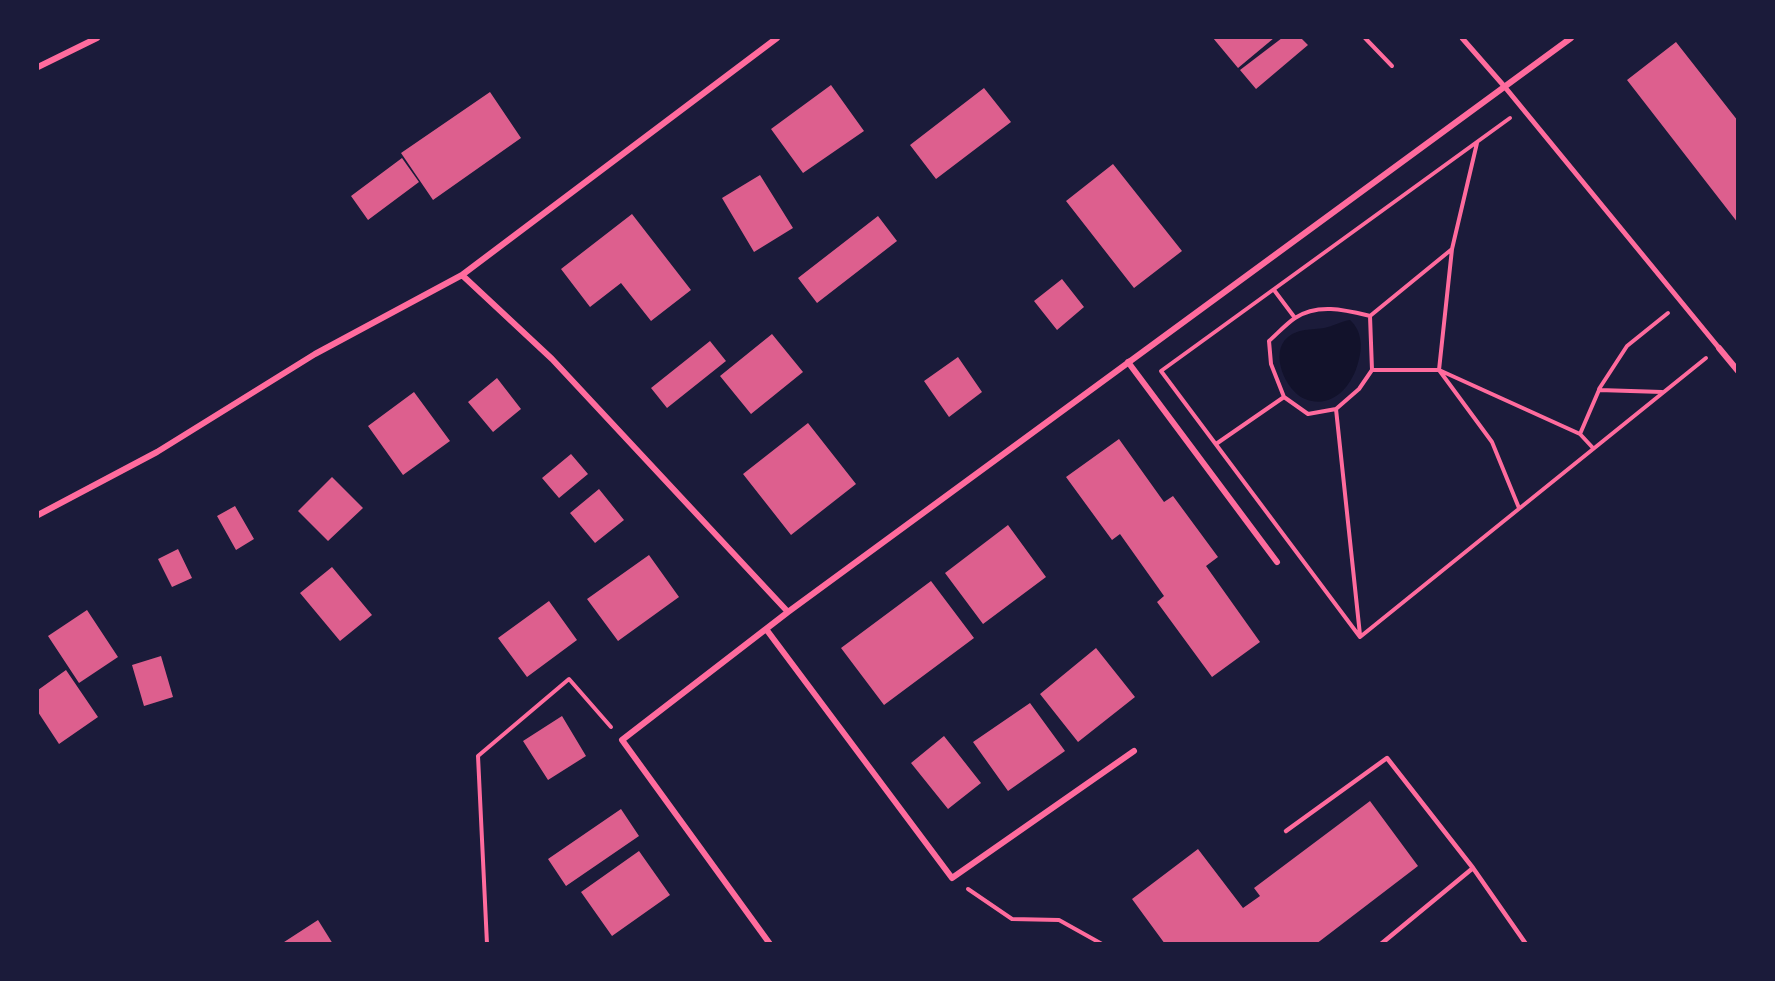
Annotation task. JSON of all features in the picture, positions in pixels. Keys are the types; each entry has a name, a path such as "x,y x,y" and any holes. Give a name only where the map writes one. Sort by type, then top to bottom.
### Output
{"street":[{"path":"38,67 97,38"},
{"path":"38,515 157,452 315,354 462,275 777,38"},
{"path":"1462,38 1523,109 1737,371"},
{"path":"770,944 622,740 788,612 1571,38"},
{"path":"462,275 552,359 788,612"},
{"path":"1128,362 1277,562"},
{"path":"766,629 952,878 1134,751"}],"lane":[{"path":"1286,831 1387,758 1473,868 1526,944"},
{"path":"1381,944 1473,868"}],"path":[{"path":"1365,38 1392,66"},
{"path":"1360,637 1161,371 1523,109"},
{"path":"1477,143 1452,249 1439,370 1492,442 1519,508"},
{"path":"1370,316 1452,249"},
{"path":"1274,290 1295,318"},
{"path":"1580,434 1599,390 1627,346 1681,303"},
{"path":"1338,309 1370,316 1371,370 1359,389 1336,409 1308,414 1284,397 1271,364 1269,341 1295,318 1314,310 1338,309"},
{"path":"1360,637 1719,348"},
{"path":"1371,370 1439,370 1580,434 1593,448"},
{"path":"1599,390 1663,392"},
{"path":"1216,444 1284,397"},
{"path":"1336,409 1360,637"},
{"path":"487,944 478,756 569,679 622,740"},
{"path":"952,878 1012,920 1059,921 1102,944"}],"shaded area":[{"path":"1350,320 1357,329 1361,345 1358,363 1351,380 1332,399 1315,402 1298,395 1291,388 1282,371 1280,352 1282,344 1288,337 1302,330 1328,327"}],"building":[{"path":"1213,38 1274,38 1238,68"},
{"path":"1282,38 1301,38 1308,45 1256,89 1240,70"},
{"path":"1676,42 1738,121 1738,223 1627,80"},
{"path":"831,85 864,131 803,173 771,129"},
{"path":"984,88 1011,122 936,179 910,145"},
{"path":"490,92 521,138 433,200 401,153"},
{"path":"402,158 419,182 368,220 351,196"},
{"path":"1113,164 1182,251 1134,288 1066,201"},
{"path":"760,175 793,228 754,252 722,198"},
{"path":"632,214 691,290 651,321 621,283 590,307 561,269"},
{"path":"878,216 897,241 817,303 798,278"},
{"path":"1062,279 1084,307 1057,330 1034,301"},
{"path":"772,334 803,372 751,414 720,376"},
{"path":"710,341 726,361 667,408 651,388"},
{"path":"958,357 982,392 949,417 924,381"},
{"path":"497,378 521,409 493,432 468,402"},
{"path":"414,392 450,441 403,475 368,426"},
{"path":"808,423 856,484 791,535 743,474"},
{"path":"1119,439 1164,502 1173,496 1218,557 1206,566 1260,642 1212,677 1157,602 1164,596 1120,534 1112,540 1066,477"},
{"path":"571,454 588,474 559,498 542,478"},
{"path":"332,477 363,508 328,541 298,511"},
{"path":"599,489 624,520 595,543 570,513"},
{"path":"235,506 254,539 236,550 217,516"},
{"path":"1008,525 1046,577 983,624 945,573"},
{"path":"178,549 192,578 172,587 158,559"},
{"path":"649,555 679,597 618,641 587,599"},
{"path":"332,567 372,615 340,641 300,593"},
{"path":"931,581 974,638 884,705 841,648"},
{"path":"549,601 577,640 527,677 498,638"},
{"path":"87,610 118,657 79,683 48,636"},
{"path":"1096,648 1135,697 1078,742 1040,694"},
{"path":"161,656 173,697 144,706 132,665"},
{"path":"66,670 98,717 59,744 38,712 38,690"},
{"path":"1030,703 1065,751 1008,791 973,742"},
{"path":"562,716 586,756 548,780 523,741"},
{"path":"944,736 981,783 948,809 911,763"},
{"path":"1370,801 1418,866 1316,944 1165,944 1132,899 1198,849 1243,908 1260,896 1254,888"},
{"path":"621,809 639,836 566,886 548,859"},
{"path":"639,851 670,895 612,936 581,892"},
{"path":"318,920 333,944 281,944"}]}
